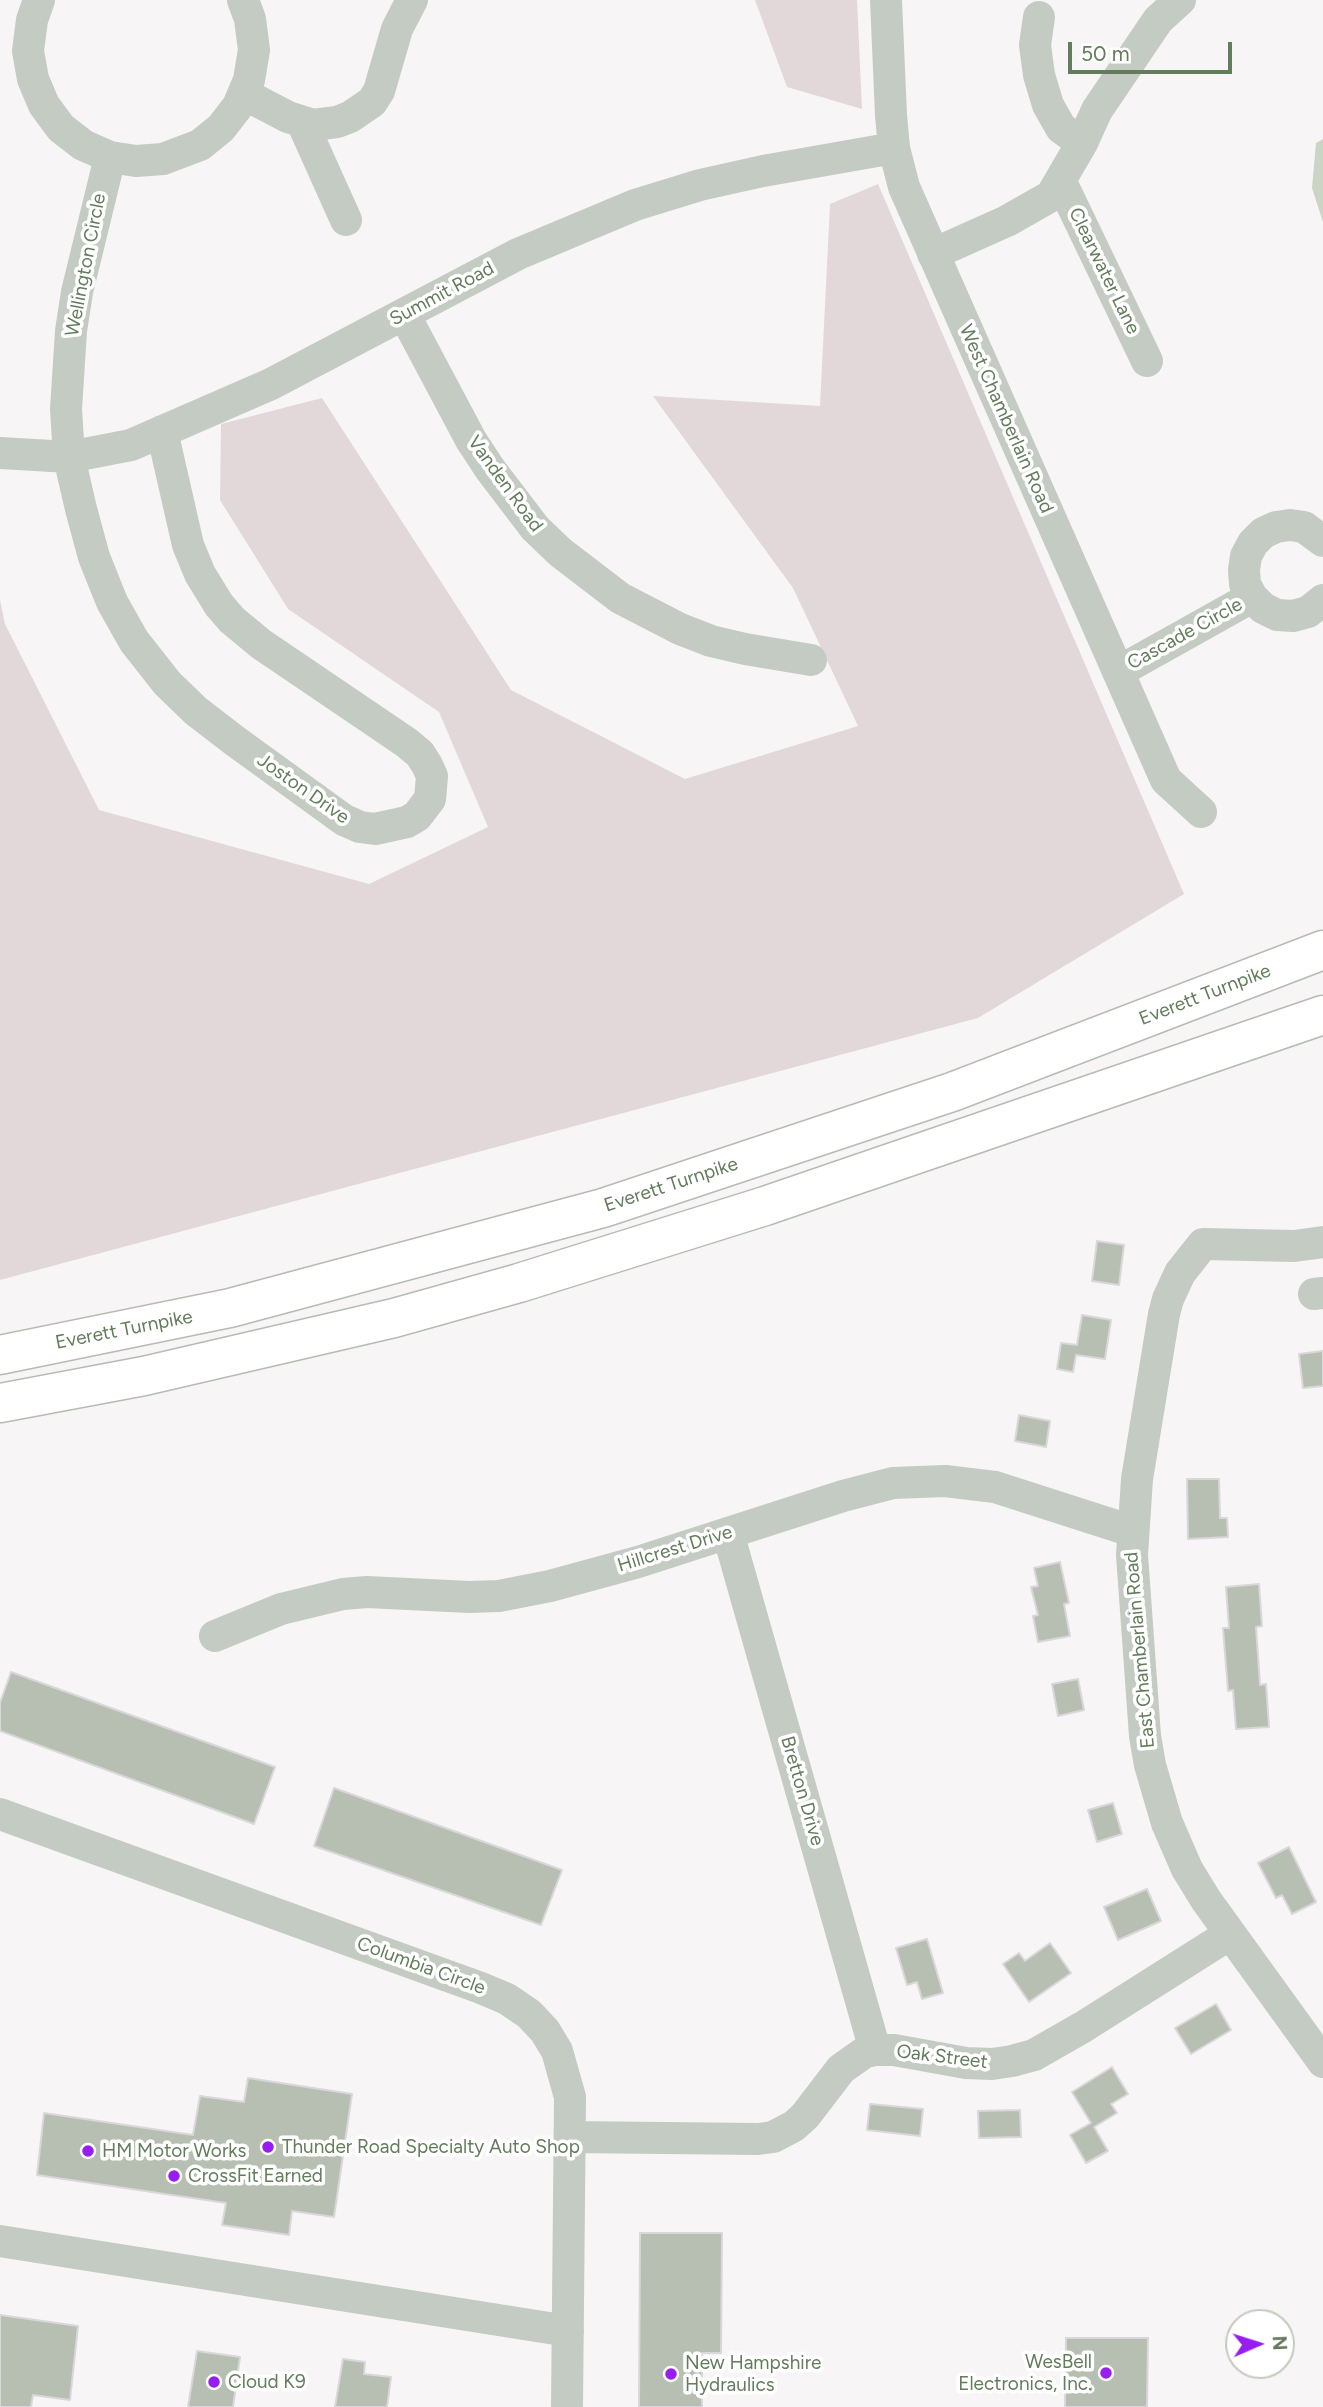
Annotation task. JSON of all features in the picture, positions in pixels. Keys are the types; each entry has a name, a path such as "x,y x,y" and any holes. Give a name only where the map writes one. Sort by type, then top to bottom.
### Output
{"highway":[{"name":"Everett Turnpike","path":"0,1355 230,1308 603,1208 952,1092 1323,950"},
{"path":"0,1403 144,1376 394,1318 519,1283 765,1206 1323,1015"}],"street":[{"path":"39,0 32,20 14,52 33,79 37,93 52,117 78,141 110,157 150,161 189,151 222,128 244,94 254,50 250,19 243,0"},
{"path":"244,94 313,125 337,122 350,117 372,102 384,76 397,29 412,0"},
{"name":"West Chamberlain Road","path":"886,0 894,148 904,187 1166,780 1201,812"},
{"path":"933,254 1007,221 1051,196 1082,143 1097,110 1158,20 1180,0"},
{"path":"1040,17 1035,45 1039,75 1048,105 1061,128 1082,143"},
{"path":"302,122 346,220"},
{"name":"Summit Road","path":"0,453 69,457 131,445 271,384 518,254 635,205 700,185 763,171 894,148"},
{"name":"Wellington Circle","path":"69,457 66,409 71,331 89,236 110,157"},
{"name":"Clearwater Lane","path":"1060,182 1147,361"},
{"name":"Vanden Road","path":"404,314 471,440 490,469 535,528 560,552 620,598 680,629 711,641 811,660"},
{"name":"Joston Drive","path":"69,457 94,557 112,602 134,641 167,683 196,711 344,820 360,827 375,829 407,822 417,816 430,799 432,787 432,775 420,754 261,644 232,620 219,605 200,574 188,545 162,431"},
{"name":"Cascade Circle","path":"1323,541 1304,527 1276,527 1263,533 1253,543 1246,556 1244,570 1245,584 1252,597 1263,608 1277,615 1293,616 1308,612 1323,600"},
{"name":"Cascade Circle","path":"1118,672 1252,597"},
{"name":"East Chamberlain Road","path":"1323,1242 1294,1247 1203,1244 1180,1273 1164,1314 1137,1479 1132,1531 1141,1708 1150,1765 1167,1823 1187,1870 1323,2062"},
{"name":"Hillcrest Drive","path":"215,1636 281,1609 343,1594 367,1592 469,1597 525,1591 638,1562 869,1488 894,1483 945,1481 995,1487 1132,1531"},
{"name":"Bretton Drive","path":"728,1533 875,2050"},
{"name":"Columbia Circle","path":"0,1814 481,1988 507,1999 529,2014 545,2031 558,2051 570,2097 567,2407"},
{"name":"Oak Street","path":"570,2137 773,2137 785,2132 805,2116 841,2069 855,2057 875,2050 894,2050 966,2063 1012,2061 1034,2054 1083,2027 1230,1934"},
{"path":"0,2241 568,2331"}],"shaded area":[{"path":"755,0 857,0 862,109 787,87"},
{"path":"1323,139 1323,222 1312,188 1316,143"},
{"path":"878,184 1184,894 978,1018 0,1280 0,600 5,624 99,810 369,884 488,827 439,712 288,609 220,500 221,424 322,398 511,690 685,779 858,726 793,588 653,396 820,406 830,204"}],"building":[{"path":"1097,1241 1124,1245 1119,1285 1092,1281"},
{"path":"1082,1315 1111,1320 1105,1359 1076,1355 1073,1372 1057,1369 1061,1343 1077,1345"},
{"path":"1323,1351 1323,1386 1303,1388 1299,1354"},
{"path":"1019,1415 1050,1421 1046,1447 1015,1441"},
{"path":"1187,1479 1219,1479 1220,1518 1227,1518 1228,1537 1188,1539"},
{"path":"1060,1562 1069,1603 1064,1604 1070,1636 1038,1642 1033,1616 1038,1615 1031,1587 1038,1586 1034,1568"},
{"path":"1259,1584 1262,1626 1256,1627 1260,1685 1266,1684 1269,1727 1236,1729 1233,1690 1228,1691 1223,1628 1229,1628 1226,1587"},
{"path":"11,1672 275,1767 254,1824 0,1731 0,1703"},
{"path":"1078,1679 1084,1710 1058,1716 1052,1684"},
{"path":"334,1788 562,1870 541,1925 314,1846"},
{"path":"1113,1803 1122,1834 1097,1842 1088,1810"},
{"path":"1289,1847 1316,1902 1292,1914 1282,1895 1276,1898 1258,1863"},
{"path":"1147,1889 1161,1921 1118,1940 1104,1907"},
{"path":"927,1939 943,1993 922,1999 917,1982 907,1985 896,1948"},
{"path":"1050,1943 1071,1973 1029,2002 1003,1964 1019,1953 1025,1961"},
{"path":"1216,2004 1231,2030 1191,2054 1175,2028"},
{"path":"1112,2067 1128,2094 1111,2104 1117,2113 1094,2127 1108,2151 1086,2163 1070,2135 1091,2123 1072,2092"},
{"name":"Thunder Road Specialty Auto Shop","path":"248,2078 352,2094 334,2217 292,2211 289,2235 222,2225 226,2203 37,2175 44,2113 193,2135 200,2096 244,2102"},
{"path":"870,2104 923,2109 920,2136 867,2130"},
{"path":"1020,2110 1021,2137 979,2138 978,2111"},
{"path":"640,2233 722,2233 721,2353 702,2353 702,2407 639,2407"},
{"path":"0,2315 78,2326 70,2400 33,2395 31,2407 0,2407"},
{"name":"WesBell Electronics, Inc.","path":"1066,2338 1148,2338 1147,2407 1065,2407"},
{"name":"Cloud K9","path":"197,2351 240,2357 233,2407 188,2407"},
{"path":"343,2359 365,2362 364,2374 391,2377 387,2407 335,2407"}],"place":[{"name":"Thunder Road Specialty Auto Shop","path":"268,2147"},
{"name":"HM Motor Works","path":"88,2151"},
{"name":"CrossFit Earned","path":"174,2176"},
{"name":"WesBell Electronics, Inc.","path":"1106,2373"},
{"name":"New Hampshire Hydraulics","path":"671,2374"},
{"name":"Cloud K9","path":"214,2382"}]}
